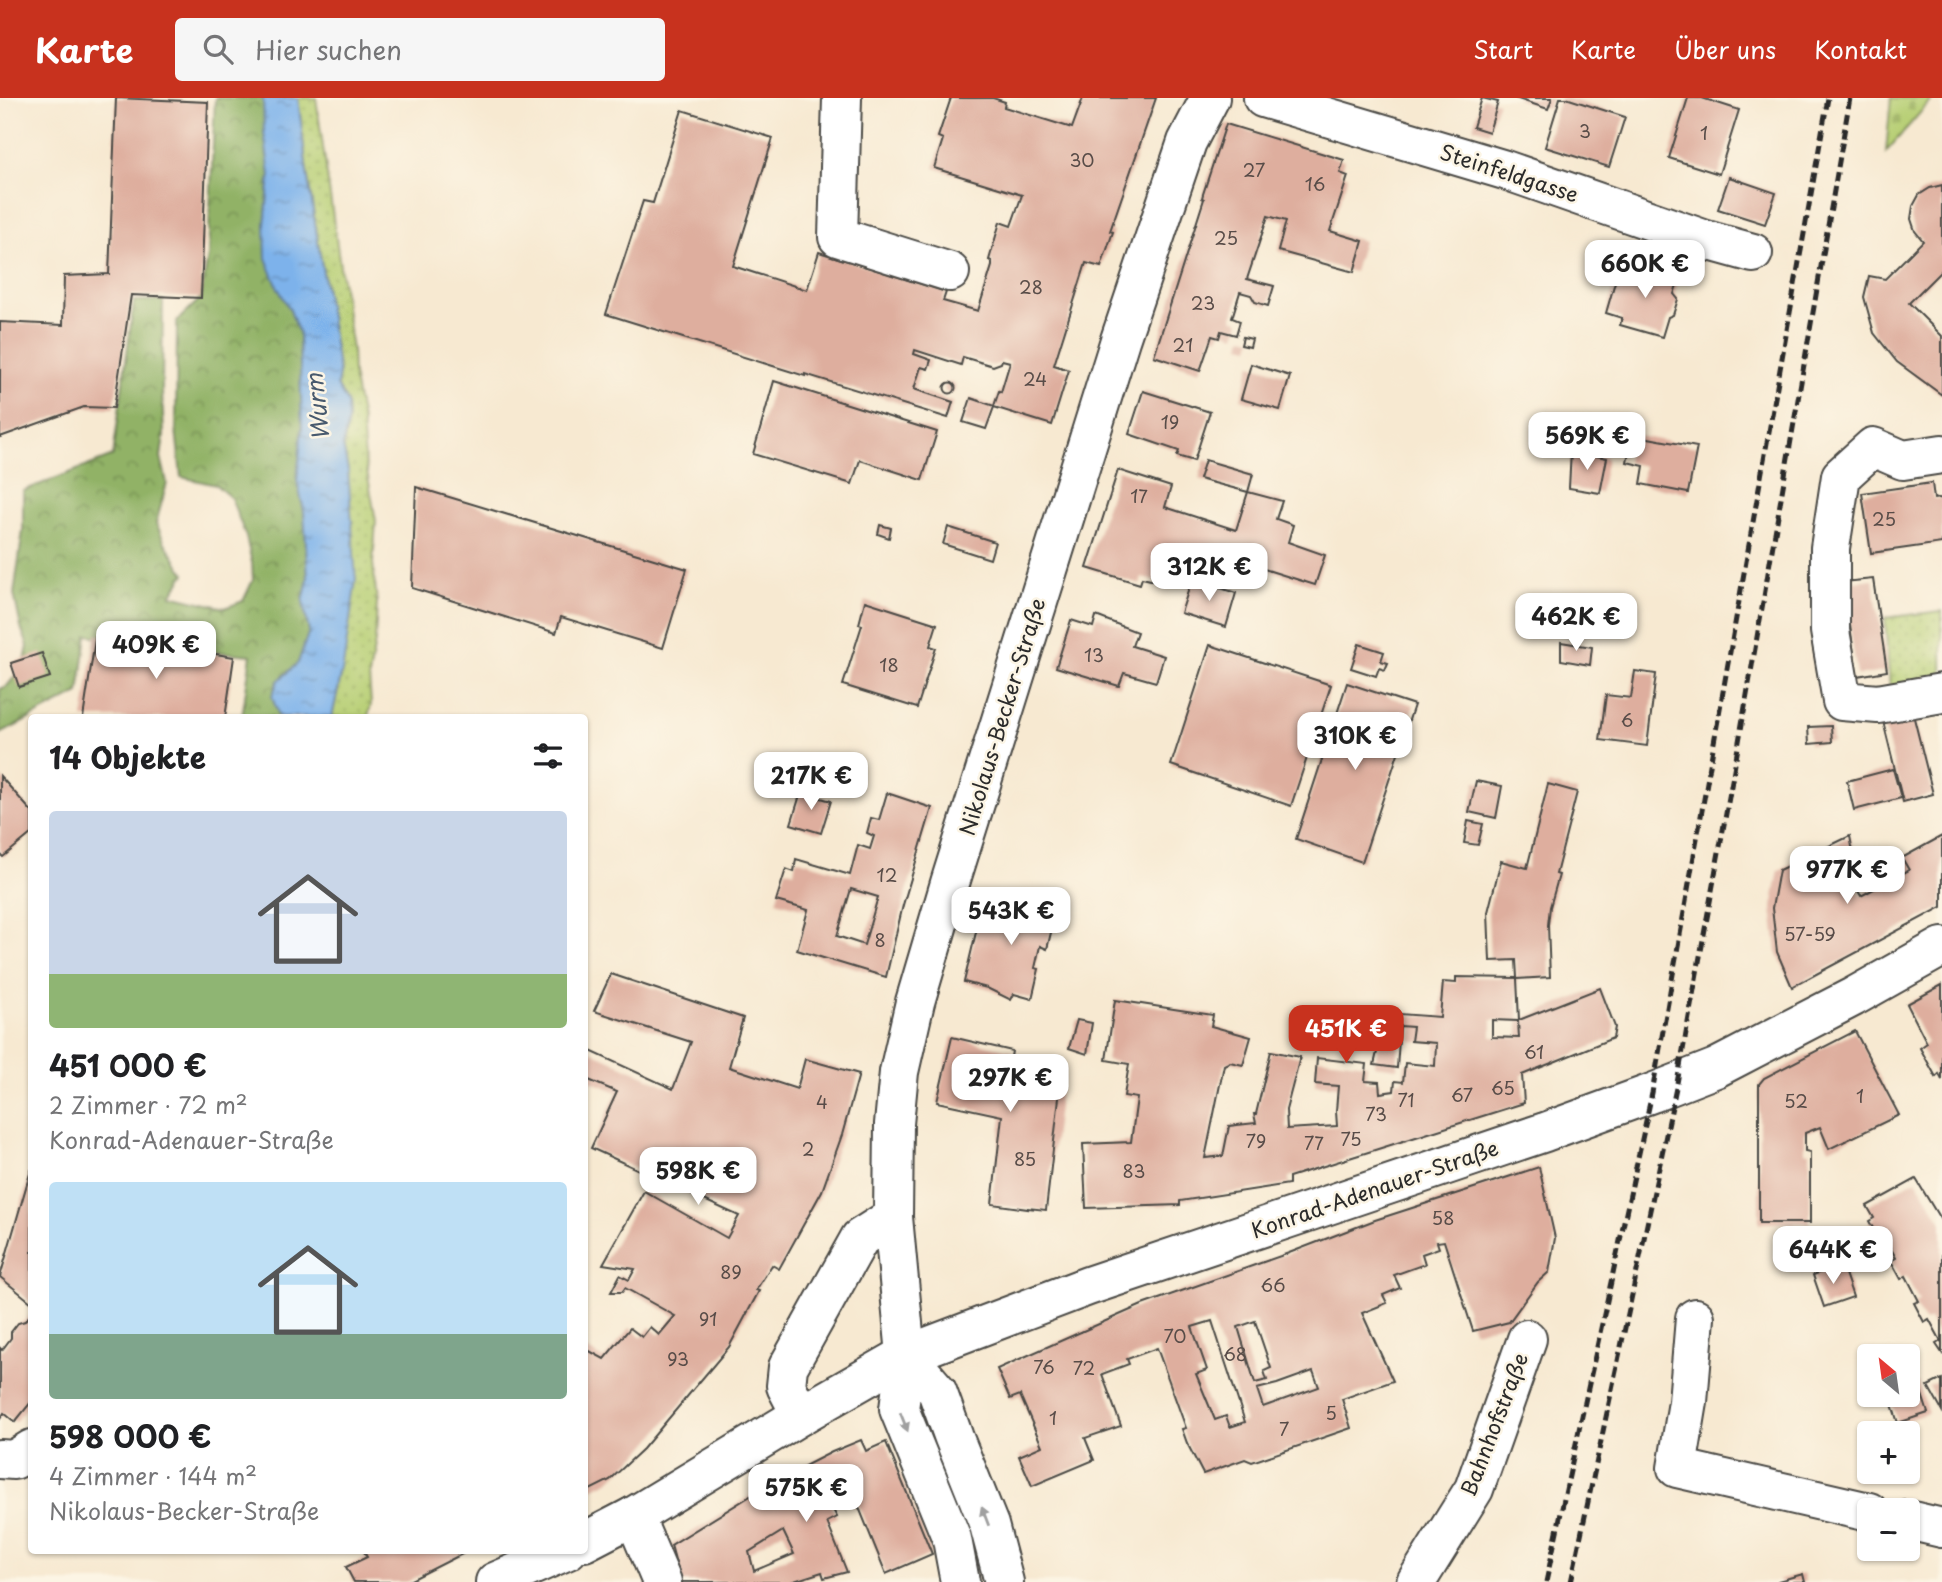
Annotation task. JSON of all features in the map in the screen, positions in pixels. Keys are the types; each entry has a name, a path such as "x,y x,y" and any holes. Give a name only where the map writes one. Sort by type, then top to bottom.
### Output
{"main road":[{"path":"842,98 838,237 950,272"},
{"name":"Nikolaus-Becker-Straße","path":"960,1582 952,1539 899,1409 906,1355 893,1217 894,1124 900,1072 915,1002 950,883 1120,340 1187,142 1210,98"},
{"name":"Steinfeldgasse","path":"1264,98 1505,170 1706,240 1754,253"},
{"path":"1942,454 1903,460 1873,446 1841,476 1830,548 1830,631 1842,701 1878,704 1942,693"},
{"name":"Konrad-Adenauer-Straße","path":"588,1540 634,1516 906,1355 1088,1286 1653,1093 1716,1068 1942,947"},
{"path":"801,1415 786,1386 788,1367 860,1238 893,1217"},
{"path":"1695,1318 1688,1402 1677,1468 1857,1508"},
{"name":"Bahnhofstraße","path":"1416,1582 1474,1489 1527,1339"},
{"path":"906,1355 937,1391 989,1525 1003,1582"},
{"path":"0,1459 15,1460 28,1452"},
{"path":"634,1516 662,1582"},
{"path":"1920,1523 1942,1528"},
{"path":"495,1582 560,1554"}],"green space":[{"path":"215,98 263,98 270,175 265,225 278,288 299,334 302,428 297,481 304,511 308,579 303,602 309,631 298,663 278,681 272,696 278,714 242,714 251,655 87,635 79,693 39,714 28,714 28,719 0,734 0,689 7,686 24,666 28,646 14,594 23,530 23,491 113,456 134,301 163,300 164,435 161,457 167,483 156,523 185,574 171,595 225,608 243,601 253,580 246,537 231,498 216,485 181,477 176,429 177,321 201,298 208,255"},
{"path":"298,98 316,98 352,350 353,375 362,420 365,460 376,521 373,563 377,603 375,642 369,676 371,704 369,714 333,714 343,667 348,470 343,446 348,420 347,403 337,385 339,374"},
{"path":"1891,98 1933,98 1886,152"},
{"path":"1942,611 1942,680 1890,688 1885,618"}],"water":[{"name":"Wurm","path":"263,98 298,98 339,374 337,385 347,403 348,420 343,446 348,470 356,580 343,667 333,714 278,714 272,696 278,681 298,663 309,631 303,602 308,579 304,511 297,481 302,428 299,334 266,258 265,225 270,175 264,133"}],"building":[{"path":"116,98 208,102 201,298 131,295 114,408 84,407 0,437 0,322 63,325 64,276 109,274"},
{"path":"951,98 993,98 1005,102 1004,107 1072,128 1083,98 1156,98 1110,231 1113,232 1101,267 1086,263 1054,365 1069,370 1052,425 994,407 986,429 963,422 971,398 994,406 1010,362 1002,360 993,366 963,357 961,365 915,350 914,354 931,360 928,369 921,367 914,389 953,402 948,418 606,314 643,201 653,203 682,110 773,138 733,266 807,290 819,252 946,292 943,301 978,311 992,266 992,261 989,260 1000,222 1011,226 1022,195 934,168 943,139 938,137"},
{"path":"1482,98 1498,102 1489,132 1473,127"},
{"path":"1515,98 1552,98 1548,109"},
{"path":"1560,98 1625,117 1609,167 1545,147"},
{"path":"1688,98 1702,98 1739,110 1719,174 1669,158"},
{"path":"1226,124 1344,160 1340,173 1348,176 1330,231 1363,241 1354,272 1278,251 1286,221 1268,216 1247,279 1274,286 1268,306 1255,302 1251,295 1240,292 1232,318 1240,321 1236,335 1221,331 1219,338 1212,336 1200,371 1154,356"},
{"path":"1729,177 1776,193 1765,224 1718,209"},
{"path":"1942,185 1942,270 1909,303 1942,336 1942,395 1897,362 1874,333 1864,297 1869,276 1885,279 1923,241 1915,231 1911,219 1913,206 1919,195"},
{"path":"1638,264 1680,276 1674,294 1678,299 1673,315 1668,317 1662,337 1620,325 1622,318 1606,313 1617,275 1634,280"},
{"path":"1243,337 1252,339 1250,347 1241,345"},
{"path":"1251,364 1290,376 1280,410 1241,399"},
{"path":"774,381 937,432 922,480 860,460 852,484 753,454"},
{"path":"950,383 954,384 954,392 950,393 946,392 945,388 946,384"},
{"path":"1143,391 1210,412 1194,461 1177,456 1179,451 1129,434"},
{"path":"1632,435 1697,447 1688,493 1641,484 1644,466 1627,462"},
{"path":"1571,451 1607,458 1600,493 1569,488"},
{"path":"1205,460 1253,474 1248,492 1199,479"},
{"path":"1118,470 1171,487 1165,507 1236,530 1248,492 1282,501 1276,519 1293,525 1288,542 1325,555 1315,585 1197,548 1189,574 1161,565 1155,581 1142,578 1140,584 1087,568"},
{"path":"1932,483 1934,499 1942,498 1942,543 1871,553 1862,493"},
{"path":"416,487 687,569 663,648 561,617 556,633 412,588"},
{"path":"880,525 891,528 889,538 878,534"},
{"path":"948,527 995,542 990,559 943,544"},
{"path":"1192,579 1236,593 1226,627 1181,613"},
{"path":"1873,579 1887,671 1857,676 1844,582"},
{"path":"865,601 937,624 930,646 936,648 917,708 843,685 862,625 859,624"},
{"path":"1096,616 1137,632 1132,646 1164,656 1156,682 1124,673 1119,686 1056,667 1071,620 1093,627"},
{"path":"96,634 234,657 226,714 84,714"},
{"path":"1561,642 1592,647 1590,665 1561,660"},
{"path":"1359,644 1384,652 1381,661 1388,663 1385,670 1379,668 1376,676 1351,668"},
{"path":"1210,645 1331,685 1291,806 1171,765"},
{"path":"42,653 50,677 19,687 11,663"},
{"path":"1635,671 1656,674 1647,746 1600,740 1606,695 1631,698"},
{"path":"1347,683 1414,705 1362,862 1296,839"},
{"path":"1913,714 1933,794 1903,802 1883,721"},
{"path":"1831,726 1832,742 1809,744 1808,727"},
{"path":"1893,769 1901,798 1854,810 1847,781"},
{"path":"0,776 28,808 28,836 3,857 0,854"},
{"path":"1476,781 1502,786 1496,818 1469,812"},
{"path":"1548,784 1577,792 1550,907 1550,977 1517,979 1519,1020 1600,988 1615,1027 1613,1038 1522,1075 1524,1103 1289,1177 1289,1184 1180,1201 1180,1205 1086,1208 1083,1144 1131,1142 1137,1098 1124,1096 1129,1064 1106,1060 1115,1000 1213,1015 1211,1026 1251,1037 1243,1065 1230,1062 1224,1065 1205,1158 1223,1156 1229,1126 1256,1123 1254,1114 1271,1051 1300,1057 1286,1110 1287,1129 1337,1126 1338,1086 1315,1084 1317,1058 1367,1064 1365,1081 1379,1082 1380,1093 1394,1091 1395,1081 1403,1082 1405,1063 1435,1066 1436,1043 1411,1041 1413,1027 1400,1026 1397,1068 1374,1065 1386,1013 1440,1017 1443,982 1456,983 1456,977 1517,978 1516,960 1490,961 1488,912 1501,861 1527,868","holes":["1492,1020 1518,1021 1519,1038 1492,1037"]},
{"path":"801,792 831,801 821,833 791,824"},
{"path":"887,793 932,808 903,905 886,977 797,950 808,910 776,901 786,869 794,872 796,859 850,875 858,845 870,849 874,836 867,833 871,818 879,820","holes":["851,889 878,897 864,945 837,936"]},
{"path":"1468,821 1483,824 1478,845 1464,843"},
{"path":"1850,836 1861,896 1909,870 1902,858 1942,836 1942,907 1792,987 1777,952 1772,908 1779,870"},
{"path":"1030,894 1062,902 1057,921 1054,920 1047,949 1040,946 1035,968 1039,969 1032,999 1014,994 1011,1000 987,988 964,982 983,903 1025,913"},
{"path":"611,974 743,1018 729,1067 797,1089 805,1059 859,1074 842,1135 822,1191 779,1269 772,1265 756,1290 759,1291 729,1347 643,1449 610,1480 588,1491 588,1350 604,1359 630,1328 642,1337 650,1327 659,1335 675,1316 625,1288 622,1292 611,1292 620,1275 629,1280 635,1269 603,1264 644,1191 727,1238 739,1216 591,1148 617,1092 588,1080 588,1050 673,1089 691,1042 594,1011"},
{"path":"1942,985 1942,1080 1939,1074 1936,1077 1920,1048 1927,1043 1907,1004"},
{"path":"1077,1020 1092,1023 1087,1054 1069,1048"},
{"path":"1855,1031 1899,1115 1829,1149 1820,1127 1805,1133 1805,1151 1810,1152 1810,1223 1759,1223 1759,1084 1764,1078"},
{"path":"952,1037 1012,1051 1011,1057 1063,1063 1046,1210 992,1204 1002,1116 937,1102"},
{"path":"1539,1167 1555,1238 1549,1272 1538,1282 1509,1322 1473,1331 1444,1241 1437,1242 1439,1248 1422,1254 1425,1264 1394,1275 1400,1288 1383,1295 1387,1303 1362,1313 1393,1381 1342,1399 1351,1428 1252,1462 1245,1459 1203,1474 1187,1443 1182,1429 1186,1428 1157,1348 1127,1359 1129,1364 1102,1374 1121,1426 1085,1438 1094,1460 1032,1486 1019,1456 1042,1446 1020,1395 1010,1399 997,1369 1142,1305 1375,1220","holes":["1212,1321 1245,1422 1230,1427 1226,1416 1215,1420 1196,1374 1207,1370 1192,1327","1255,1321 1271,1368 1264,1371 1267,1380 1255,1383 1238,1327","1313,1371 1319,1387 1263,1407 1257,1389"]},
{"path":"1916,1179 1942,1222 1942,1353 1936,1344 1941,1341 1929,1319 1924,1322 1914,1303 1919,1301 1906,1276 1901,1279 1891,1261 1896,1258 1884,1236 1879,1239 1869,1221 1874,1218 1867,1206"},
{"path":"28,1180 28,1300 0,1277"},
{"path":"1842,1265 1853,1297 1824,1307 1813,1275"},
{"path":"28,1318 28,1406 15,1422 4,1413 0,1419 0,1348 2,1350 11,1338 11,1332 18,1323"},
{"path":"1942,1379 1942,1411 1928,1386"},
{"path":"1920,1388 1928,1413 1897,1421 1893,1407 1920,1407"},
{"path":"861,1440 866,1451 886,1442 932,1554 886,1574 854,1495 831,1506 837,1517 827,1522 847,1572 824,1578 822,1572 791,1582 681,1582 671,1545 773,1482","holes":["783,1531 794,1554 754,1571 749,1552"]},
{"path":"365,1554 462,1554 407,1582 354,1582 346,1567 367,1557"},
{"path":"1803,1574 1805,1582 1778,1582 1778,1581"}],"railway":[{"path":"1546,1582 1652,1093 1828,98"},
{"path":"1571,1582 1677,1083 1850,98"}]}
